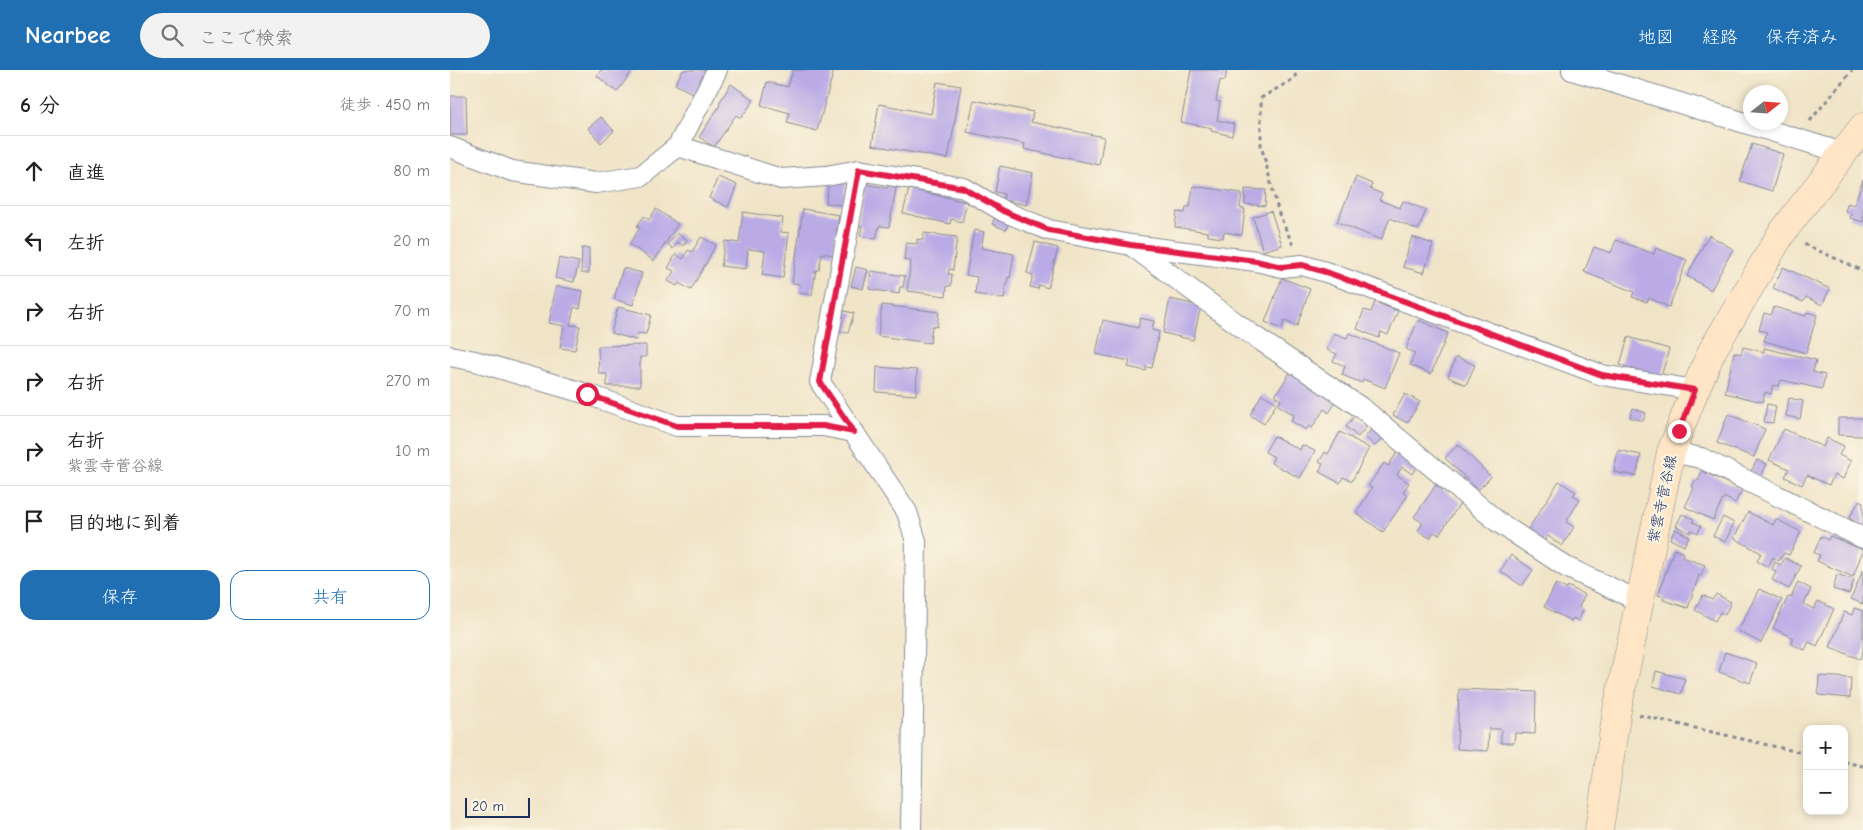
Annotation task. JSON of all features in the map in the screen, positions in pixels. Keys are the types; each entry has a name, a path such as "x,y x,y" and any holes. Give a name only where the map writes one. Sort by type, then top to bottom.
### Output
{"main road":[{"name":"紫雲寺菅谷線","path":"1598,830 1617,710 1671,452 1712,350 1781,234 1863,127"}],"street":[{"path":"450,147 512,171 596,183 641,176 678,146 717,70"},
{"path":"1572,70 1843,153"},
{"path":"678,146 781,179 826,176 859,170 964,188 1003,211 1049,230 1131,245 1256,261 1282,267 1302,265 1329,273 1602,375 1695,390"},
{"path":"859,170 820,382 907,512 916,542 912,830"},
{"path":"1131,245 1250,334 1363,409 1498,522 1566,567 1641,602"},
{"path":"450,356 475,361 587,394 677,426 823,426 854,432"},
{"path":"1671,452 1702,458 1863,538"}],"path":[{"path":"1296,70 1295,78 1261,98 1261,145 1279,214 1302,265"},
{"path":"1797,139 1815,113 1852,70"},
{"path":"1781,234 1863,270"},
{"path":"1617,710 1803,753"},
{"path":"1848,763 1863,766"}],"building":[{"path":"601,70 633,70 617,92 597,76"},
{"path":"683,70 714,70 699,97 675,84"},
{"path":"793,70 834,70 817,131 787,123 790,113 761,105 767,82 788,87"},
{"path":"1191,70 1227,70 1225,81 1220,80 1216,101 1220,102 1217,120 1234,124 1232,136 1211,131 1212,128 1181,122"},
{"path":"937,82 961,86 948,159 872,145 879,104 931,114"},
{"path":"731,84 754,100 741,118 736,115 714,147 699,137"},
{"path":"450,96 466,96 467,135 450,135"},
{"path":"974,100 1033,112 1031,122 1104,137 1099,165 1024,149 1025,144 967,132"},
{"path":"601,117 614,131 601,143 588,128"},
{"path":"1752,144 1783,154 1772,191 1740,181"},
{"path":"1000,166 1033,173 1026,205 1003,200 1004,194 995,192"},
{"path":"718,177 737,185 728,207 709,198"},
{"path":"1356,177 1372,184 1370,189 1382,194 1379,200 1400,208 1403,201 1426,210 1418,230 1390,218 1381,240 1337,222"},
{"path":"829,179 846,181 843,205 826,203"},
{"path":"1863,180 1863,222 1850,218 1851,213 1845,211 1848,203 1854,205"},
{"path":"889,182 897,183 889,227 879,226 876,239 860,236 862,226 858,225 865,184 888,188"},
{"path":"1193,186 1242,193 1240,208 1245,209 1242,235 1224,232 1223,238 1208,236 1208,232 1175,227 1177,212 1185,213 1186,207 1190,207"},
{"path":"909,189 967,202 962,222 951,219 950,224 903,213"},
{"path":"1245,189 1266,190 1265,206 1245,204"},
{"path":"656,209 678,224 654,261 629,244 640,228 637,226 644,216 649,220"},
{"path":"803,209 839,215 833,255 822,253 819,270 816,270 812,295 799,293 800,284 792,283"},
{"path":"1271,211 1282,245 1263,251 1253,217"},
{"path":"743,212 783,218 781,232 789,233 783,278 762,275 765,251 748,249 746,269 721,266 725,241 739,243"},
{"path":"995,217 1009,222 1006,230 992,224"},
{"path":"974,230 984,232 981,248 1014,254 1004,299 975,294 977,277 966,275"},
{"path":"677,233 687,240 683,246 678,242 673,249 668,244"},
{"path":"924,233 957,237 953,270 949,269 948,274 952,274 951,286 947,286 946,296 907,291 911,261 904,260 906,243 917,244 917,239 923,240"},
{"path":"1709,235 1733,249 1711,290 1687,276"},
{"path":"701,237 716,245 691,290 679,283 677,286 668,281 674,271 668,268 676,254 683,259 688,250 692,252"},
{"path":"1412,237 1433,244 1424,273 1403,267"},
{"path":"1616,240 1654,254 1656,248 1687,260 1669,307 1649,298 1647,302 1632,297 1634,292 1584,272 1594,247 1611,253"},
{"path":"1035,242 1058,248 1048,288 1039,285 1038,289 1030,287 1033,275 1027,273"},
{"path":"582,248 589,248 589,273 581,273"},
{"path":"559,258 579,262 574,282 555,278"},
{"path":"856,267 868,270 863,289 851,286"},
{"path":"1783,267 1830,289 1822,305 1806,297 1803,302 1773,288"},
{"path":"623,268 642,273 633,305 614,299"},
{"path":"871,271 905,276 903,287 900,287 899,294 869,289"},
{"path":"1282,278 1310,289 1297,326 1284,321 1282,329 1265,322"},
{"path":"556,286 583,291 580,309 574,307 570,325 580,326 575,350 560,348 564,326 549,323"},
{"path":"1170,299 1201,306 1193,340 1163,333"},
{"path":"1375,302 1398,311 1388,335 1381,332 1379,338 1357,329 1364,310 1371,312"},
{"path":"882,305 939,312 937,327 932,326 930,343 878,336"},
{"path":"618,307 651,315 646,334 638,333 636,340 611,333"},
{"path":"1774,307 1806,316 1807,312 1817,315 1806,353 1764,341 1767,332 1759,330 1764,313 1771,315"},
{"path":"844,311 854,313 848,333 838,331"},
{"path":"1140,318 1154,321 1152,330 1159,332 1152,368 1146,367 1146,371 1128,367 1130,361 1096,354 1103,320 1138,328"},
{"path":"1418,320 1448,333 1431,374 1410,365 1415,353 1406,349"},
{"path":"1334,333 1347,338 1349,333 1399,353 1385,388 1363,379 1362,383 1342,375 1345,366 1333,361 1337,354 1327,350"},
{"path":"1628,337 1669,349 1661,377 1620,365"},
{"path":"646,345 646,357 640,357 640,386 607,386 607,374 599,374 598,346"},
{"path":"1743,347 1764,352 1764,348 1816,360 1813,372 1825,375 1822,389 1781,380 1779,386 1773,385 1771,394 1765,392 1763,402 1725,393 1734,352 1741,354"},
{"path":"1456,357 1475,365 1466,385 1448,377"},
{"path":"877,367 917,370 916,395 876,392"},
{"path":"1291,371 1339,397 1329,413 1324,409 1312,428 1309,426 1306,430 1291,421 1294,415 1278,405 1281,400 1275,396"},
{"path":"1262,394 1277,403 1264,424 1250,415"},
{"path":"1405,394 1420,402 1407,423 1393,415"},
{"path":"1789,398 1803,401 1800,419 1786,416"},
{"path":"1767,404 1776,406 1773,423 1764,422"},
{"path":"1633,408 1646,413 1643,421 1630,417"},
{"path":"1728,414 1765,429 1754,457 1717,443"},
{"path":"1355,415 1368,425 1358,437 1346,427"},
{"path":"1838,418 1863,418 1863,436 1838,435"},
{"path":"1375,425 1386,435 1375,446 1365,437"},
{"path":"1784,429 1823,447 1827,438 1844,446 1839,455 1851,461 1843,479 1834,475 1829,485 1807,475 1802,485 1785,477 1789,469 1769,460"},
{"path":"1340,432 1369,448 1352,481 1343,477 1340,483 1319,472 1323,464 1319,462 1325,452 1328,454"},
{"path":"1274,436 1300,450 1302,445 1315,451 1300,478 1271,463 1274,457 1265,452"},
{"path":"1458,444 1491,477 1478,490 1445,458"},
{"path":"1401,447 1421,461 1412,474 1402,467 1397,475 1409,483 1403,492 1408,495 1383,532 1356,513 1372,488 1368,486 1384,463 1388,466"},
{"path":"1618,450 1641,455 1636,476 1614,472"},
{"path":"1757,460 1767,464 1760,478 1750,473"},
{"path":"1702,471 1742,490 1735,503 1724,497 1713,520 1685,507 1694,488 1692,487 1695,480 1698,481"},
{"path":"1559,481 1576,492 1573,495 1580,499 1566,522 1574,527 1562,546 1548,536 1544,542 1527,531"},
{"path":"1436,485 1461,502 1439,535 1434,532 1430,538 1418,531 1423,523 1414,517"},
{"path":"1860,500 1863,503 1863,527 1849,518"},
{"path":"1748,512 1773,525 1776,519 1801,532 1789,555 1784,553 1779,561 1773,557 1768,567 1757,561 1761,553 1734,538"},
{"path":"1682,514 1694,519 1693,522 1701,526 1698,533 1691,530 1690,533 1676,526"},
{"path":"1723,517 1734,523 1725,542 1713,536"},
{"path":"1675,529 1689,536 1684,546 1670,539"},
{"path":"1821,536 1828,540 1830,536 1863,550 1853,577 1817,561 1820,555 1814,553"},
{"path":"1674,549 1683,553 1682,557 1705,565 1701,576 1699,575 1688,608 1663,600 1664,597 1658,595"},
{"path":"1511,555 1533,570 1522,586 1500,571"},
{"path":"1785,558 1801,566 1789,589 1772,580 1776,572 1772,569 1775,562 1781,565"},
{"path":"1863,570 1863,604 1851,599"},
{"path":"1837,574 1854,580 1849,594 1833,589"},
{"path":"1798,582 1811,589 1804,604 1814,609 1818,601 1834,609 1817,646 1809,642 1805,650 1791,644 1793,638 1773,628 1788,597 1791,598"},
{"path":"1556,584 1566,589 1568,586 1585,595 1579,607 1583,610 1578,621 1573,618 1571,621 1544,607"},
{"path":"1759,589 1782,600 1761,643 1738,631"},
{"path":"1716,594 1731,602 1725,615 1720,612 1715,621 1695,610 1703,595 1712,600"},
{"path":"1854,608 1863,611 1863,650 1860,659 1830,647 1844,612 1852,615"},
{"path":"1725,652 1757,663 1750,683 1719,672"},
{"path":"1656,671 1685,679 1681,694 1653,686"},
{"path":"1819,676 1851,678 1850,698 1818,695"},
{"path":"1459,689 1536,692 1535,734 1515,733 1514,743 1501,743 1501,729 1489,729 1488,751 1457,749"}],"route":[{"path":"587,394 677,426 823,426 854,432 820,382 859,170 964,188 1003,211 1049,230 1131,245 1256,261 1282,267 1302,265 1329,273 1602,375 1695,390 1679,431"}]}
